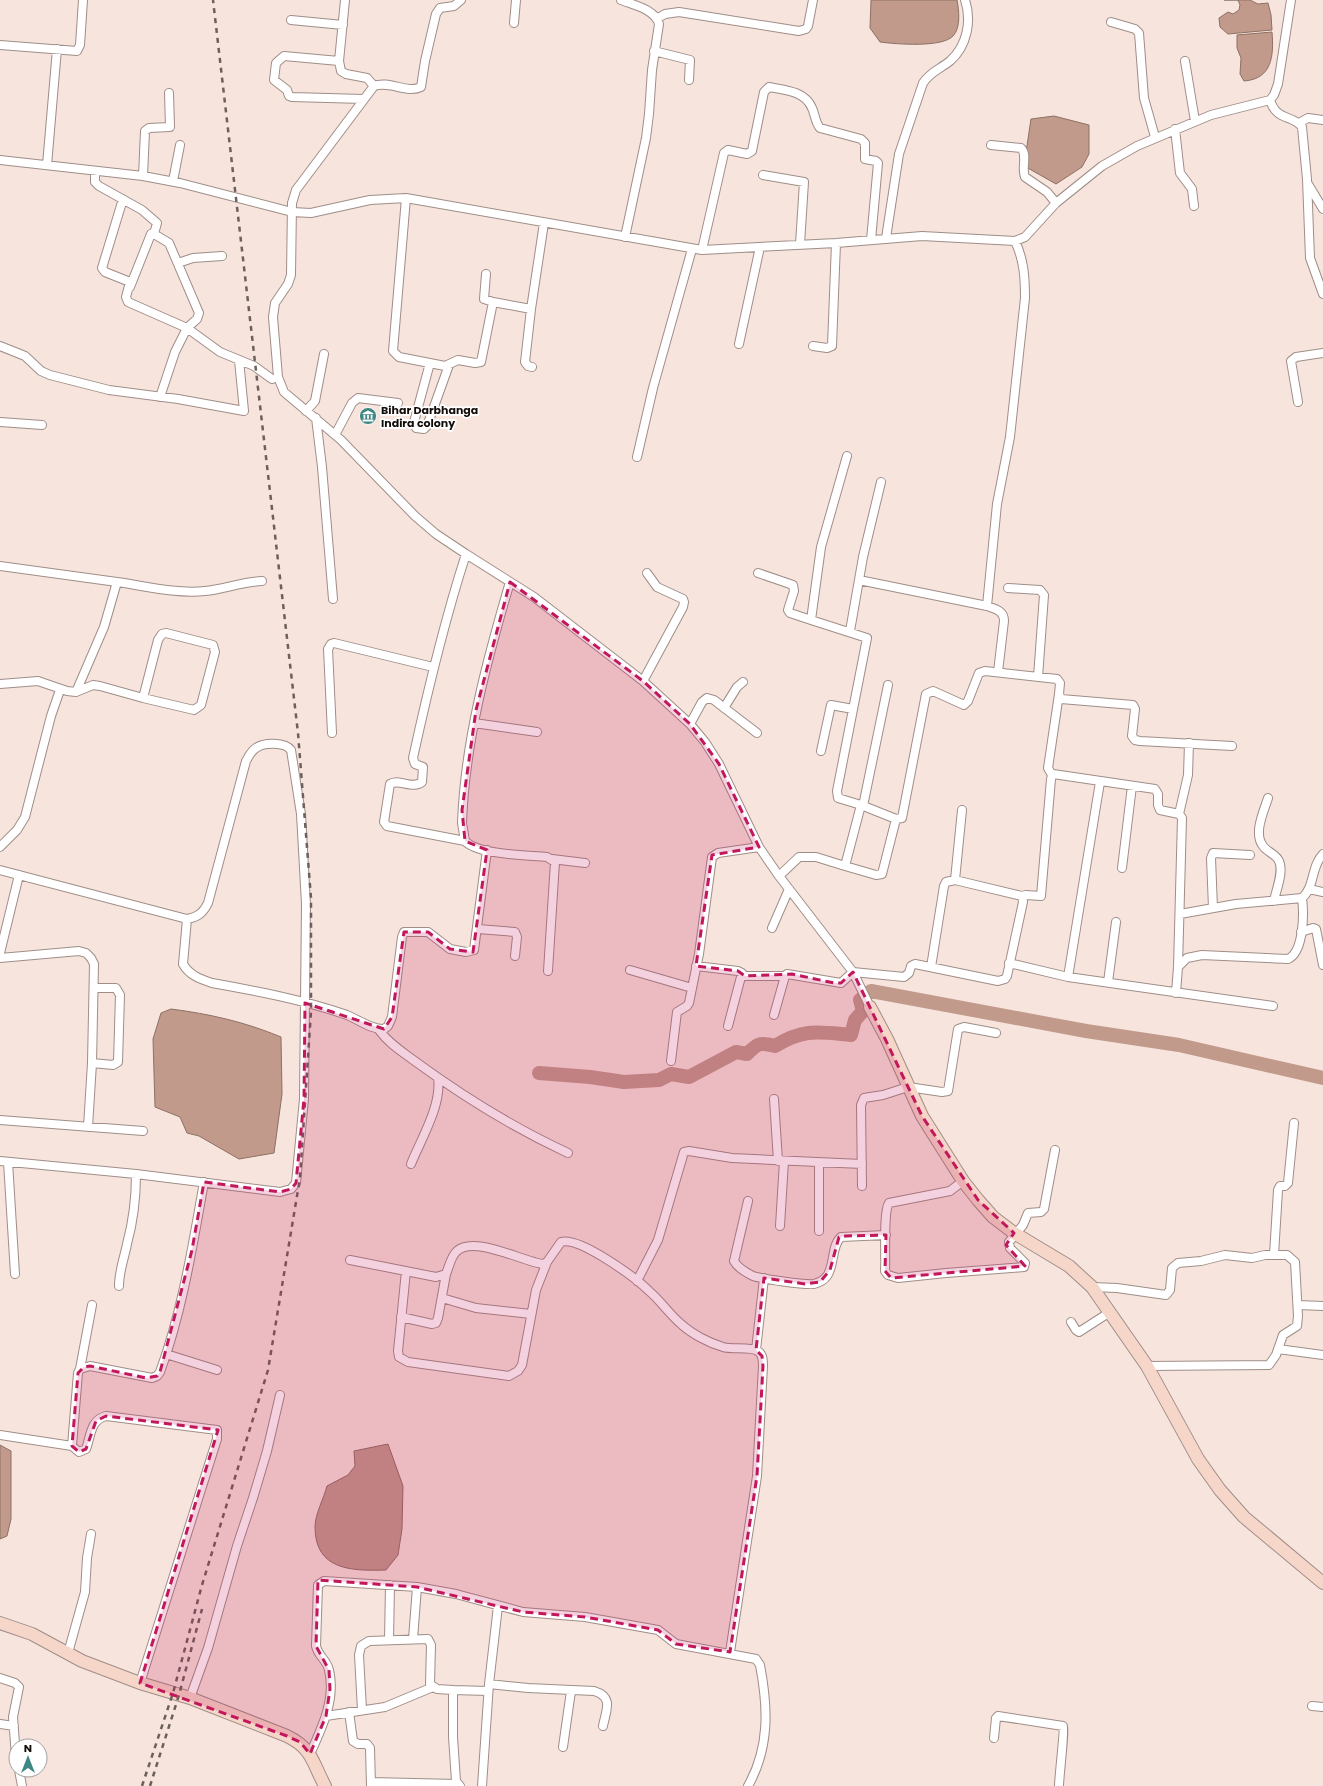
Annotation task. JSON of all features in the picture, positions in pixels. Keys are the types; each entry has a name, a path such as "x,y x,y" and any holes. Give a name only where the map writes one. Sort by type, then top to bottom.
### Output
{"street":[{"path":"0,45 74,51 79,48 83,0"},
{"path":"345,0 340,61 341,71 343,73 368,78 374,86"},
{"path":"461,0 454,6 440,8 436,14 425,61 421,87 416,88 384,84 374,86 299,185 293,196 291,275 288,284 273,309 278,377 284,392 335,435 436,534 534,597 642,681 690,724 705,742 719,764 759,847 789,890 853,972 887,1039 922,1116 963,1181 993,1217 1014,1233 1069,1266 1092,1287 1147,1366 1198,1459 1220,1490 1244,1517 1323,1583"},
{"path":"514,23 516,0"},
{"path":"621,0 650,12 658,18 659,24 654,51 646,138 625,237"},
{"path":"658,18 665,14 679,12 799,31 806,29 808,26 813,0"},
{"path":"886,238 897,167 905,134 923,83 927,77 948,62 962,45 968,21 965,0"},
{"path":"0,160 143,176 174,181 292,212 311,213 370,200 406,198 702,250 715,251 929,236 1015,241 1025,237 1056,203 1102,166 1137,146 1195,121 1270,100 1274,95 1278,84 1291,0"},
{"path":"291,20 343,25"},
{"path":"1111,22 1134,28 1139,33 1144,79 1144,98 1155,137"},
{"path":"47,165 57,50"},
{"path":"654,51 690,60 688,80"},
{"path":"340,61 284,56 276,63 274,80 287,90 289,96 292,97 363,99"},
{"path":"1185,61 1195,121"},
{"path":"702,250 724,152 728,150 747,154 752,151 764,92 769,87 803,96 812,106 820,128 861,139 865,143 865,159 876,161 878,163 871,240"},
{"path":"143,176 145,131 149,128 170,126 169,93"},
{"path":"1270,100 1276,111 1283,117 1298,123 1303,134 1307,182 1310,258 1323,294"},
{"path":"1298,123 1308,118 1323,120"},
{"path":"1175,129 1180,173 1192,189 1194,206"},
{"path":"174,181 180,145"},
{"path":"991,145 1021,148 1024,153 1023,172 1025,178 1047,192 1056,203"},
{"path":"96,171 96,182 104,189 142,210 156,222 157,225 154,234 169,243 199,312 197,319 187,328 174,352 160,397"},
{"path":"763,175 804,182 800,244"},
{"path":"1307,182 1323,209"},
{"path":"406,198 393,351 399,357 430,363 448,365 458,360 476,363 481,362 493,302"},
{"path":"124,199 102,268 105,272 128,279 130,282 130,287"},
{"path":"532,367 528,366 525,362 531,309 544,223"},
{"path":"151,234 126,297 128,302 187,328 220,352 254,366 272,379 278,377"},
{"path":"987,606 997,504 1010,438 1025,298 1025,278 1022,255 1015,241"},
{"path":"813,346 826,348 832,346 836,243"},
{"path":"739,344 760,247"},
{"path":"637,457 653,388 692,249"},
{"path":"178,263 193,258 222,256"},
{"path":"486,274 484,299 531,309"},
{"path":"0,346 25,356 41,371 50,375 109,390 160,397 244,412 239,360"},
{"path":"1298,402 1291,361 1296,357 1323,353"},
{"path":"306,411 315,401 324,354"},
{"path":"430,363 414,422 416,428 424,429 427,426 448,365"},
{"path":"335,435 352,403 358,398 398,403"},
{"path":"316,418 323,474 333,599"},
{"path":"0,422 42,425"},
{"path":"811,620 821,547 847,456"},
{"path":"850,631 859,580 881,482"},
{"path":"466,554 449,605 433,667 413,758 415,764 423,767 422,782 416,785 394,782 390,784 384,822 387,826 465,841 472,846 487,850 585,863"},
{"path":"0,566 186,592 205,591 262,581"},
{"path":"642,681 683,607 684,602 683,599 657,587 647,573"},
{"path":"758,573 793,585 794,591 788,610 790,613 850,631 866,637 868,640 837,795 841,800 896,819 902,818 904,815 926,694 933,691 964,705 968,701 979,673 985,671 1059,681 1059,694 1048,768 1052,775 1041,896 1038,898 1026,895 1022,896 955,880 949,880 944,886 931,967"},
{"path":"859,580 987,606 1000,611 1004,617 998,672"},
{"path":"76,692 104,627 117,582"},
{"path":"465,841 462,823 462,810 474,723 490,650 510,582"},
{"path":"1008,588 1040,590 1044,595 1038,677"},
{"path":"0,684 38,681 60,690 76,692 93,685 100,686 143,698 190,709 198,708 215,652 213,645 166,633 162,634 158,640 143,698"},
{"path":"332,733 328,649 331,644 433,667"},
{"path":"724,708 737,687 743,682"},
{"path":"845,866 862,806 888,685"},
{"path":"0,847 17,830 25,817 51,716 60,690"},
{"path":"1059,694 1061,699 1133,705 1135,709 1132,736 1135,740 1232,746"},
{"path":"690,724 702,702 707,698 724,708 757,733"},
{"path":"821,751 831,705 853,709"},
{"path":"474,723 536,732"},
{"path":"1178,814 1188,775 1189,744"},
{"path":"0,870 187,919 200,915 208,903 246,761 250,753 256,747 263,745 286,746 292,750 301,814 306,904 304,1099 296,1183 291,1189 280,1192 136,1174 4,1161 15,1274"},
{"path":"1052,775 1059,774 1100,782 1155,789 1158,794 1158,805 1160,810 1178,814 1182,818 1180,914 1176,993"},
{"path":"1068,977 1100,782"},
{"path":"1122,868 1132,786"},
{"path":"1268,798 1260,826 1260,837 1263,846 1276,857 1280,866 1274,901"},
{"path":"955,880 962,810"},
{"path":"779,876 794,860 806,856 876,875 882,874 896,819"},
{"path":"671,1061 677,1012 687,1006 692,988 712,857 718,853 759,847"},
{"path":"379,1030 384,1029 390,1022 402,937 404,932 428,932 450,949 471,952 476,946 487,850"},
{"path":"1213,908 1211,858 1213,853 1250,855"},
{"path":"1178,967 1187,958 1202,955 1288,959 1295,954 1301,932 1304,912 1302,898 1309,889 1316,864 1323,854"},
{"path":"548,971 556,867 555,862 552,859"},
{"path":"0,953 19,875"},
{"path":"1309,889 1323,892"},
{"path":"772,928 789,890"},
{"path":"742,976 784,976 787,974 792,974 834,983 841,983 853,972 904,977 909,973 912,964 998,981 1005,979 1007,976 1023,902 1022,896"},
{"path":"1180,914 1213,908 1302,898"},
{"path":"187,919 182,958 183,964 189,972 212,983 306,1003 348,1016 379,1030 391,1044 438,1078 501,1120 568,1154"},
{"path":"1108,982 1116,922"},
{"path":"1301,932 1313,928 1316,930 1323,965"},
{"path":"478,929 515,932 517,937 515,956"},
{"path":"0,958 79,951 86,953 91,958 94,964 94,988 92,1063 88,1127"},
{"path":"1010,963 1068,977 1273,1006"},
{"path":"696,966 738,971 742,973 728,1026"},
{"path":"630,970 692,988"},
{"path":"774,1015 784,976"},
{"path":"92,1063 113,1065 118,1062 120,994 116,988 94,988"},
{"path":"862,1186 862,1101 868,1097 883,1095 908,1087 942,1092 948,1091 958,1029 964,1028 996,1032"},
{"path":"411,1164 436,1105 439,1087 438,1078"},
{"path":"774,1099 781,1161 780,1226"},
{"path":"0,1120 143,1131"},
{"path":"1274,1255 1278,1190 1280,1186 1285,1186 1288,1183 1294,1123"},
{"path":"963,1181 950,1191 889,1203 886,1210 885,1271 891,1278 1022,1268 1026,1266 1026,1263 1008,1246 1014,1233 1023,1225 1028,1213 1041,1212 1044,1209 1055,1150"},
{"path":"637,1281 658,1240 684,1152 690,1151 716,1157 862,1164"},
{"path":"819,1163 819,1230"},
{"path":"119,1286 120,1268 128,1244 131,1225 136,1174"},
{"path":"80,1369 90,1366 152,1378 157,1376 160,1372 166,1354 192,1250 204,1182"},
{"path":"748,1201 734,1261 750,1274 764,1278 805,1284 820,1282 826,1278 830,1270 837,1243 841,1237 886,1235"},
{"path":"406,1271 398,1354 402,1360 408,1362 508,1376 518,1371 522,1365 536,1290 547,1262 558,1245 566,1240 613,1263 637,1281 682,1325 710,1342 733,1349 756,1350 762,1356 764,1366 757,1476 730,1652"},
{"path":"401,1317 432,1324 436,1323 446,1274 455,1254 460,1249 467,1247 479,1247 506,1252 539,1264 547,1262"},
{"path":"1092,1287 1117,1288 1166,1296 1170,1290 1172,1268 1178,1263 1201,1261 1224,1255 1252,1258 1287,1255 1295,1262 1298,1305 1297,1326 1282,1335 1273,1362 1269,1365 1147,1366"},
{"path":"350,1260 436,1277 446,1274"},
{"path":"756,1350 764,1278"},
{"path":"442,1298 476,1308 531,1314"},
{"path":"72,1446 78,1374 92,1305"},
{"path":"1298,1305 1323,1306"},
{"path":"1071,1322 1079,1332 1110,1312"},
{"path":"1278,1349 1323,1355"},
{"path":"166,1354 217,1370"},
{"path":"190,1698 208,1648 237,1546 267,1451 280,1395"},
{"path":"0,1435 72,1446 79,1452 86,1449 92,1426 100,1417 106,1416 217,1430 218,1433 140,1683"},
{"path":"68,1653 85,1592 91,1534"},
{"path":"310,1754 326,1716 330,1678 326,1664 317,1652 316,1646 318,1585 324,1580 417,1587 456,1594 523,1612 586,1617 658,1630 665,1634 673,1643 730,1652 754,1658 758,1661 765,1695 767,1716 760,1756 748,1786"},
{"path":"389,1640 390,1585"},
{"path":"414,1639 417,1587"},
{"path":"482,1786 488,1688 498,1606"},
{"path":"0,1623 32,1634 82,1661 140,1683 190,1698 300,1742 310,1754 325,1786"},
{"path":"362,1710 359,1650 361,1646 370,1641 426,1638 430,1641 430,1680 433,1687"},
{"path":"0,1678 15,1683 19,1688 13,1710 15,1738"},
{"path":"326,1716 395,1704 417,1692 433,1687 453,1690 488,1688 594,1691 601,1693 606,1698 608,1703 603,1726"},
{"path":"349,1712 353,1741 358,1744 367,1744 370,1748 371,1784 459,1785 453,1737 453,1690"},
{"path":"563,1747 571,1691"},
{"path":"1312,1706 1323,1707"},
{"path":"994,1738 996,1718 998,1716 1063,1726 1065,1729 1061,1750 1059,1786"},
{"path":"0,1724 14,1726"}],"highlighted area":[{"path":"510,582 643,681 690,724 719,764 759,847 712,855 696,966 738,971 745,976 792,974 834,983 841,983 853,972 922,1116 978,1200 1014,1233 1006,1245 1025,1266 891,1278 885,1271 886,1235 846,1236 839,1237 830,1270 820,1282 805,1284 764,1278 756,1350 762,1356 763,1366 757,1476 730,1652 676,1644 658,1630 585,1617 523,1612 417,1587 318,1580 316,1646 329,1670 330,1689 326,1716 310,1754 300,1742 287,1736 140,1683 218,1430 106,1416 96,1421 86,1449 79,1452 72,1446 78,1373 84,1367 90,1366 146,1378 157,1376 160,1372 192,1250 204,1182 280,1192 291,1189 296,1183 304,1099 305,1003 384,1029 392,1017 404,932 428,932 450,949 473,952 487,850 465,841 462,810 476,710"}],"shaded area":[{"path":"871,0 957,0 959,14 956,33 947,40 929,44 896,44 880,42 870,28"},
{"path":"1238,0 1250,0 1258,4 1268,3 1271,15 1272,30 1228,34 1220,27 1219,18 1228,12 1233,14 1239,10 1240,5"},
{"path":"1272,32 1273,41 1271,58 1266,71 1260,76 1244,81 1240,74 1241,58 1237,48 1237,35"},
{"path":"1054,116 1089,125 1089,154 1082,167 1056,184 1026,167 1025,159 1031,119"},
{"path":"171,1009 227,1019 281,1037 282,1094 274,1153 239,1159 199,1136 187,1133 180,1117 155,1107 153,1039 161,1013"},
{"path":"388,1444 403,1486 402,1529 398,1555 386,1570 361,1570 338,1565 329,1560 321,1552 317,1542 315,1522 327,1486 348,1475 355,1466 354,1451"},
{"path":"0,1445 11,1451 11,1519 7,1536 0,1539"}],"waterway":[{"path":"539,1073 590,1077 624,1082 659,1080 671,1074 689,1077 736,1052 747,1054 760,1044 775,1046 795,1036 821,1032 851,1035 855,1020 863,1011 860,1000 871,991 1086,1031 1179,1045 1323,1078"}],"railway":[{"path":"142,1786 173,1693 202,1585 268,1370 300,1178 311,1012 311,898 298,733 213,0"},
{"path":"150,1786 179,1695 202,1609"}],"place":[{"name":"Bihar Darbhanga Indira colony","path":"368,416"}]}
